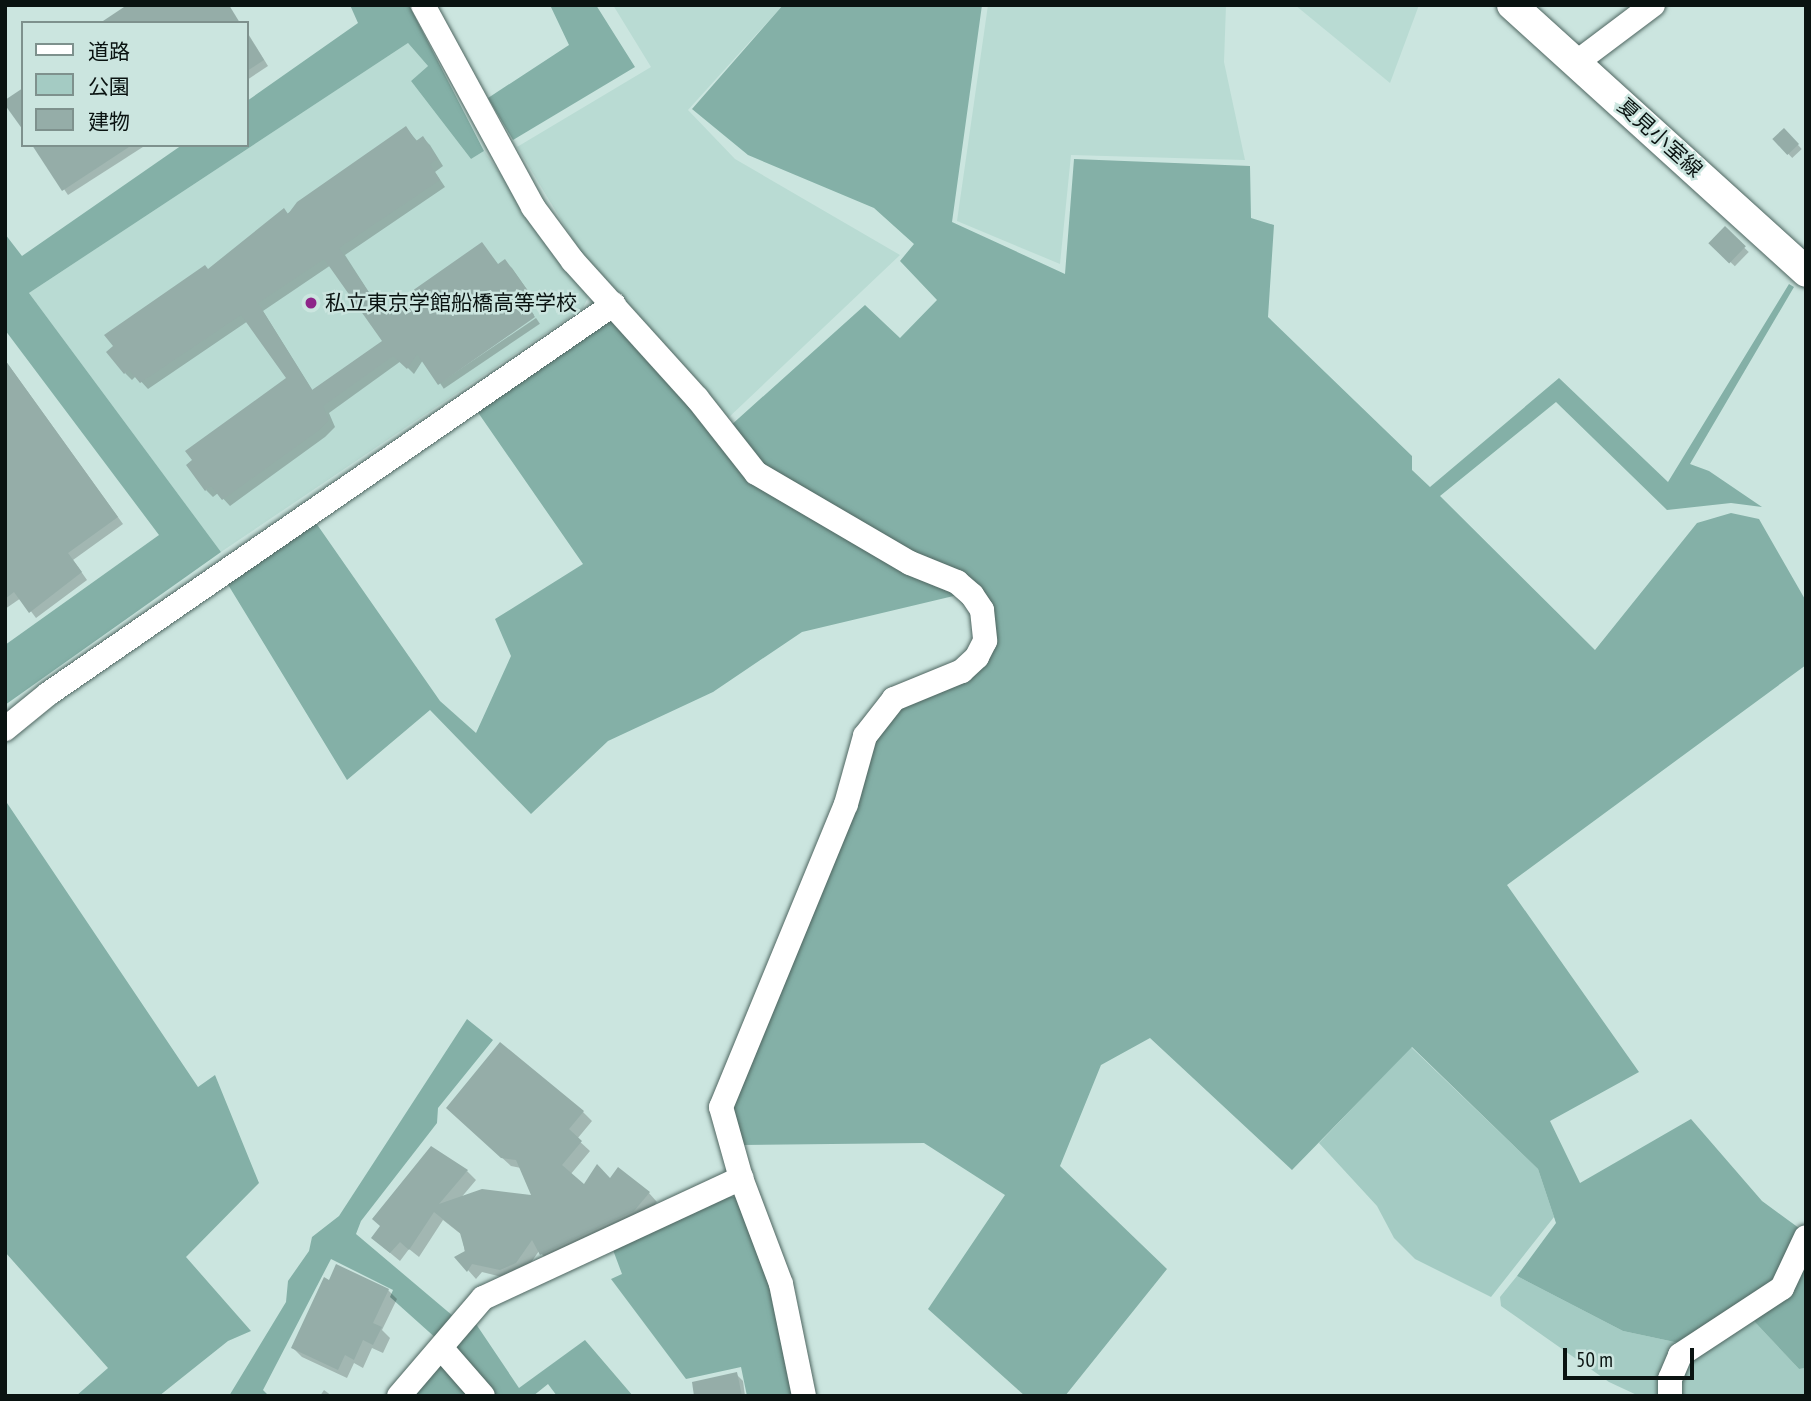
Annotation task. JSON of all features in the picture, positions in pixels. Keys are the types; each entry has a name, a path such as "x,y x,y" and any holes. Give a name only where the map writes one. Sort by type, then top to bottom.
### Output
{"main road":[{"name":"夏見小室線","path":"1512,5 1806,272"}],"street":[{"path":"423,5 533,207 573,261 614,304 766,483 910,563 957,582 972,594 985,628 977,657 962,671 894,699 865,736 846,804 721,1107 741,1178 780,1284 804,1396"},
{"path":"1577,62 1653,5"},
{"path":"5,729 48,694 614,304"},
{"path":"399,1396 483,1298 741,1178"},
{"path":"1670,1396 1670,1378 1680,1355 1782,1288 1806,1237"},
{"path":"442,1349 483,1396"}],"shaded area":[{"path":"350,5 409,5 484,151 471,159 411,81 428,66 408,43 29,293 221,552 5,705 5,645 159,535 5,330 5,234 22,256 179,147 248,147 248,100 358,23"},
{"path":"550,5 596,5 635,67 513,140 488,98 569,45"},
{"path":"613,5 783,5 688,110 735,159 900,255 727,419 583,256 517,147 651,67"},
{"path":"783,5 982,5 952,222 1065,274 1074,159 1250,166 1251,218 1274,225 1268,317 1412,456 1412,470 1430,487 1559,378 1668,482 1789,284 1794,287 1690,464 1709,471 1762,507 1731,503 1667,510 1556,402 1440,496 1595,650 1697,523 1731,513 1759,519 1806,601 1806,665 1507,885 1639,1072 1550,1121 1580,1183 1691,1119 1762,1201 1803,1231 1788,1271 1684,1344 1623,1331 1517,1276 1556,1223 1538,1169 1412,1047 1292,1170 1150,1038 1101,1065 1060,1166 1167,1269 1065,1396 1025,1396 928,1309 1005,1195 924,1143 741,1145 730,1100 879,731 895,709 952,684 994,628 914,555 771,477 729,427 865,305 900,338 937,300 900,261 914,244 874,208 748,155 692,109"},
{"path":"988,5 1226,5 1224,62 1245,160 1071,155 1060,264 957,221"},
{"path":"1295,5 1419,5 1390,83"},
{"name":"私立東京学館船橋高等学校","path":"408,43 428,66 411,81 471,159 484,151 588,297 583,308 221,552 29,293"},
{"path":"618,319 758,485 962,594 802,632 713,692 608,741 531,814 430,710 347,780 227,583 316,523 440,701 476,733 511,656 495,619 583,564 477,411 599,321"},
{"path":"5,800 198,1087 215,1075 259,1183 186,1257 251,1331 228,1341 159,1396 76,1396 108,1368 5,1252"},
{"path":"467,1019 493,1040 438,1108 437,1123 361,1221 356,1234 453,1316 438,1340 390,1297 393,1290 331,1259 263,1390 269,1396 229,1396 286,1302 288,1281 309,1251 312,1237 339,1216"},
{"path":"724,1197 737,1197 771,1288 794,1396 747,1396 741,1367 686,1379 611,1279 622,1274 613,1250"},
{"path":"1806,1261 1806,1368 1799,1369 1753,1320"},
{"path":"476,1324 519,1388 585,1340 633,1396 557,1396 548,1384 533,1396 494,1396 451,1351"},
{"path":"438,1364 447,1365 473,1396 410,1396"}],"green space":[{"path":"1411,1047 1538,1169 1554,1217 1491,1297 1415,1259 1394,1238 1377,1206 1319,1143"},
{"path":"1517,1276 1623,1331 1684,1344 1662,1396 1639,1396 1609,1382 1501,1306 1500,1297"},
{"path":"1753,1320 1799,1369 1806,1368 1806,1396 1677,1396 1680,1368"}],"building":[{"path":"127,5 229,5 239,21 103,21"},
{"path":"248,35 264,60 248,70"},
{"path":"21,89 21,127 5,105 5,100"},
{"path":"406,126 416,141 423,136 438,159 430,164 440,180 339,248 382,312 482,242 498,264 505,259 528,291 521,296 535,317 438,385 417,354 407,369 393,356 323,406 329,420 318,431 222,500 211,486 205,491 186,465 192,460 185,451 286,378 241,315 140,383 129,370 124,374 106,352 113,346 104,335 205,265 208,269 284,208 288,214 297,202","holes":["324,259 382,341 312,390 258,303"]},
{"path":"1784,128 1799,144 1787,155 1772,139"},
{"path":"33,147 129,147 62,191"},
{"path":"1725,226 1746,246 1729,263 1708,243"},
{"path":"5,360 118,517 68,553 82,572 29,613 14,592 5,599"},
{"path":"500,1042 584,1111 569,1129 582,1141 562,1165 584,1184 597,1164 610,1178 618,1167 650,1192 634,1211 540,1255 532,1240 516,1263 500,1270 472,1264 467,1272 454,1257 465,1251 460,1233 434,1212 409,1250 400,1242 390,1253 371,1238 380,1226 372,1219 431,1146 468,1170 439,1204 482,1189 531,1195 516,1160 501,1158 446,1108"},
{"path":"336,1264 389,1289 373,1323 382,1327 373,1345 363,1340 354,1360 345,1355 338,1370 291,1348 324,1277 329,1280"},
{"path":"737,1372 742,1396 694,1396 692,1382"}],"place":[{"name":"私立東京学館船橋高等学校","path":"311,303"}]}
